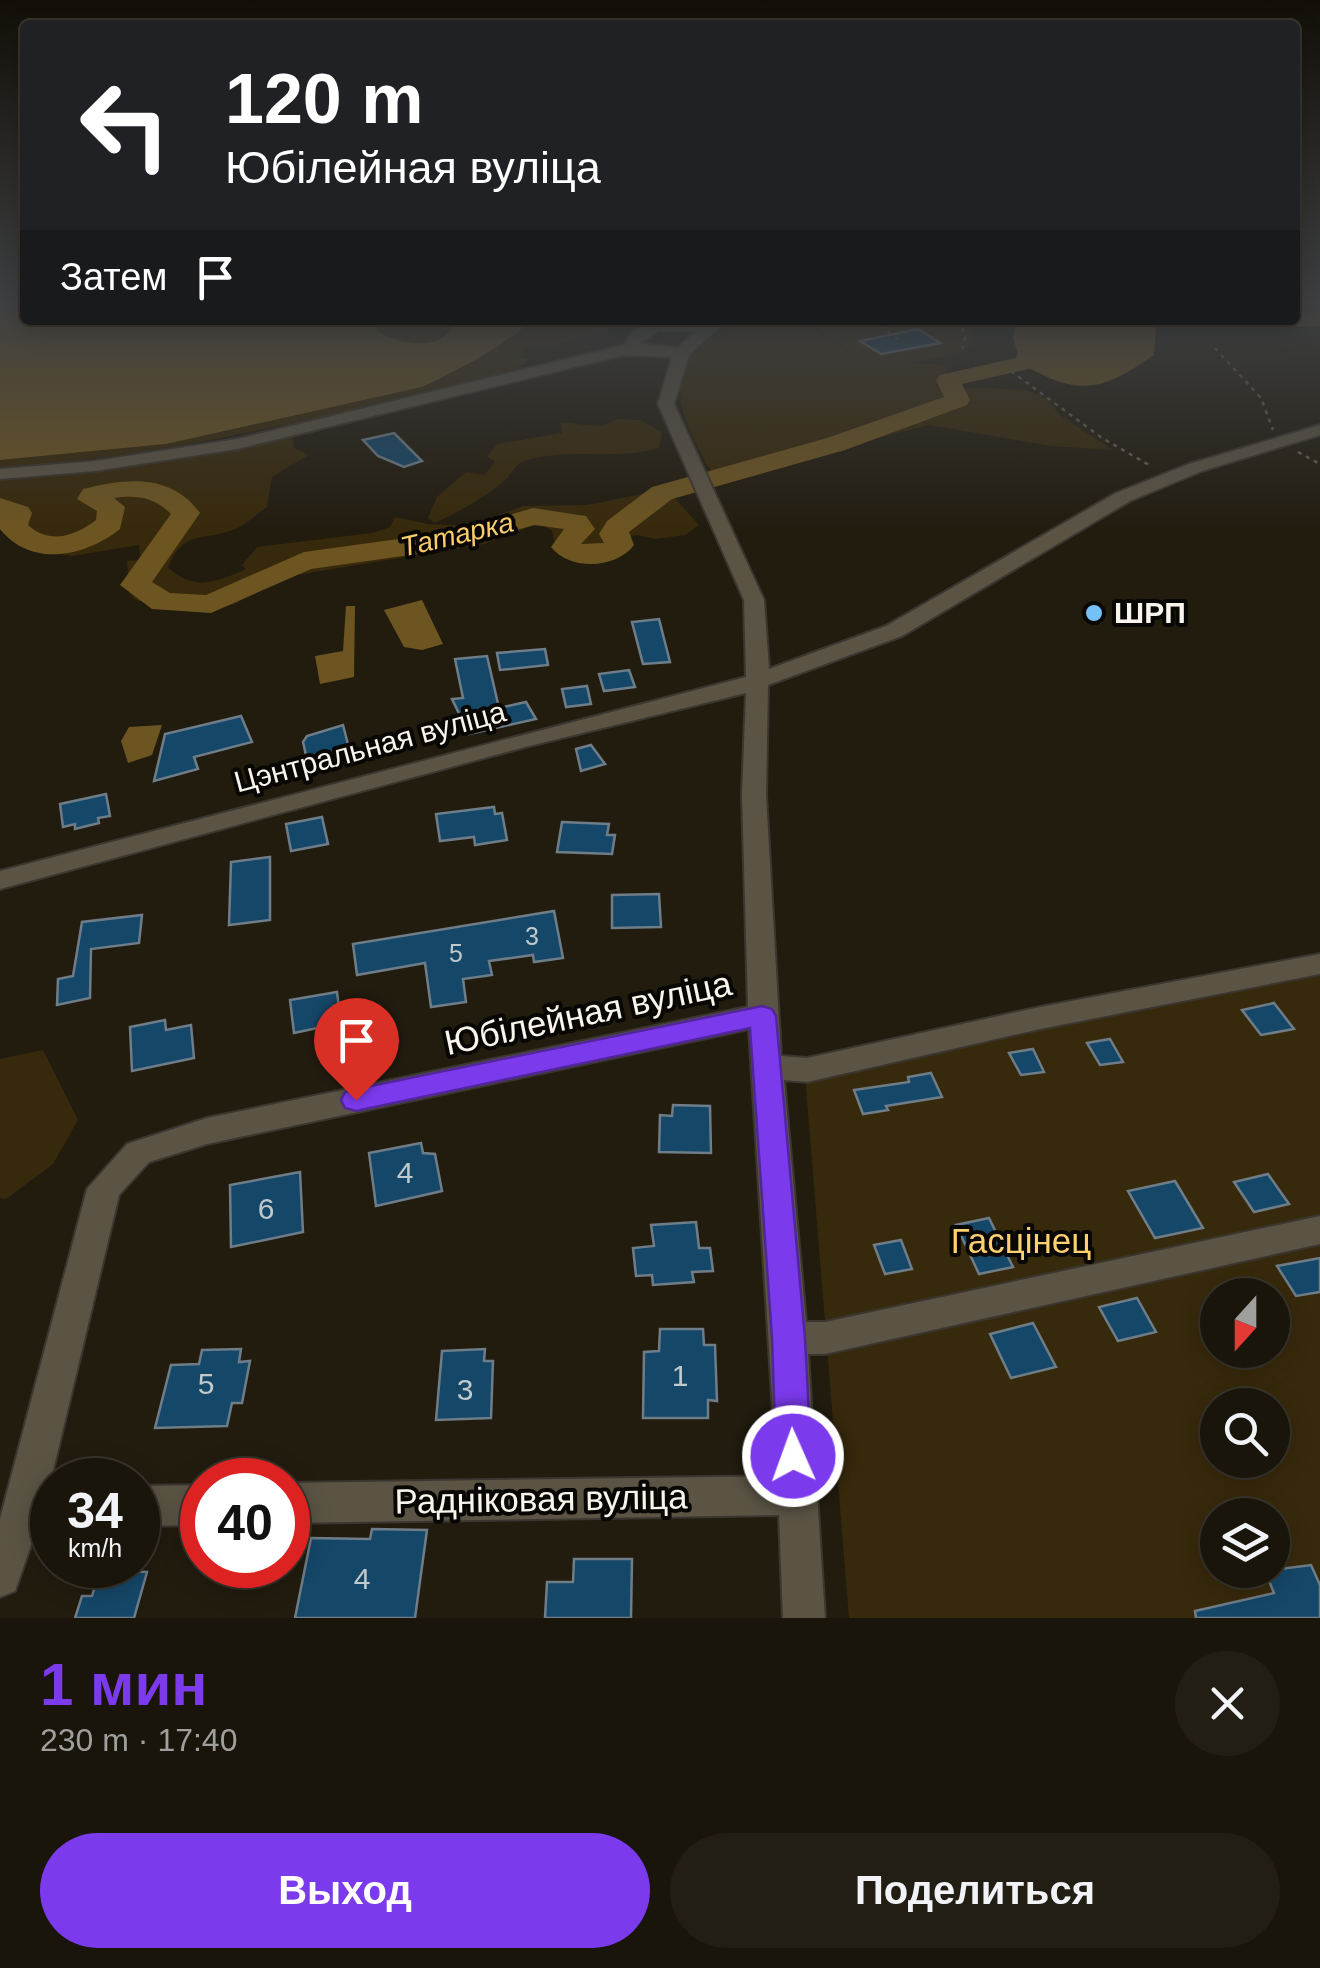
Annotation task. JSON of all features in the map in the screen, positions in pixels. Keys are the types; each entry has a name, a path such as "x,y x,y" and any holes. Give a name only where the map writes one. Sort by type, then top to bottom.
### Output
{"street":[{"path":"0,474 111,464 237,444 532,380"},
{"path":"669,380 666,404 754,600 754,795 762,1016 788,1338 804,1618"},
{"path":"1280,441 1320,430"},
{"name":"Цэнтральная вуліца","path":"0,880 519,741 727,692 894,631 1122,497 1170,476 1280,441"},
{"path":"768,1067 806,1070 1040,1018 1320,964"},
{"name":"Юбілейная вуліца","path":"48,1458 104,1189 138,1153 207,1131 762,1016"},
{"path":"788,1338 825,1338 1320,1230"},
{"name":"Радніковая вуліца","path":"310,1503 795,1495"},
{"path":"0,1576 30,1522"}],"path":[{"path":"1024,380 1102,438 1170,476"},
{"path":"1244,380 1261,398 1280,441"}],"green space":[{"path":"438,380 482,380 195,443 0,468 0,460 166,444 422,387"},
{"path":"681,380 940,380 935,386 1027,390 1046,398 1061,416 1113,450 1051,446 929,425 815,453 818,444 711,471 687,424"},
{"path":"618,419 640,420 662,432 659,448 525,461 470,505 435,523 428,518 437,497 466,472 484,475 495,462 487,456 497,444 562,433 561,423 597,426"},
{"path":"292,436 294,448 309,455 272,477 267,507 237,528 180,547 168,567 177,575 196,582 225,578 246,569 242,565 257,547 372,533 390,527 395,517 469,526 523,506 587,505 646,493 673,496 699,525 685,535 655,539 637,535 598,546 556,550 552,531 540,523 484,544 279,578 233,605 180,611 136,600 129,593 127,561 141,560 139,545 72,556 20,546 0,530 0,478 171,460"},
{"name":"Гасцінец","path":"1320,972 1320,1618 849,1618 805,1075"},
{"path":"43,1050 78,1120 53,1164 6,1199 0,1198 0,1059"}],"shaded area":[{"path":"0,380 437,380 422,387 166,444 0,460"},
{"path":"1053,380 1113,380 1081,386"},
{"path":"422,600 443,644 422,650 404,647 384,610"},
{"path":"346,606 355,606 354,677 320,684 315,656 343,651"},
{"path":"162,725 152,755 128,763 121,741 129,727"}],"building":[{"path":"394,433 422,461 404,467 378,456 363,440"},
{"path":"659,619 670,662 643,664 632,622"},
{"path":"545,649 548,665 500,670 497,653"},
{"path":"487,656 499,708 526,702 536,719 469,734 452,699 463,698 455,659"},
{"path":"629,670 635,687 604,691 599,674"},
{"path":"587,686 591,704 566,707 562,689"},
{"path":"241,716 252,742 194,757 198,769 154,781 165,734"},
{"path":"343,725 351,756 308,764 303,742 307,736"},
{"path":"591,745 605,764 581,771 576,749"},
{"path":"106,794 110,816 75,829 75,824 63,827 60,804"},
{"path":"494,807 495,814 502,813 507,840 475,845 474,837 440,841 436,814"},
{"path":"322,817 328,844 291,851 286,824"},
{"path":"562,822 609,824 607,835 615,835 612,854 557,852"},
{"path":"270,857 270,920 229,925 231,862"},
{"path":"659,894 661,927 612,928 612,895"},
{"path":"554,911 563,958 534,962 533,955 489,961 492,975 463,979 466,1002 431,1007 425,963 357,975 353,944"},
{"path":"142,915 139,943 91,949 90,998 57,1005 58,979 73,976 82,922"},
{"path":"337,992 341,1023 294,1033 290,1000"},
{"path":"1274,1003 1294,1029 1261,1035 1242,1010"},
{"path":"165,1020 166,1030 191,1025 194,1058 132,1071 130,1027"},
{"path":"1110,1039 1123,1062 1100,1065 1087,1043"},
{"path":"1033,1049 1044,1072 1021,1075 1009,1053"},
{"path":"931,1073 942,1097 863,1114 854,1090 909,1082 908,1077"},
{"path":"673,1105 710,1106 711,1153 659,1152 660,1115 672,1116"},
{"path":"421,1143 423,1153 435,1154 442,1191 376,1206 369,1153"},
{"path":"300,1172 303,1232 231,1247 230,1185"},
{"path":"1268,1174 1289,1204 1254,1212 1234,1182"},
{"path":"1175,1181 1203,1228 1155,1238 1128,1191"},
{"path":"989,1218 1013,1267 979,1274 956,1225"},
{"path":"696,1222 699,1248 710,1248 713,1271 692,1272 694,1282 653,1285 652,1275 636,1276 633,1248 654,1246 651,1225"},
{"path":"901,1240 912,1269 885,1274 874,1245"},
{"path":"1320,1258 1320,1292 1296,1296 1290,1278 1285,1278 1277,1266"},
{"path":"1137,1298 1156,1332 1118,1341 1099,1307"},
{"path":"1033,1323 1056,1367 1011,1378 990,1334"},
{"path":"660,1329 703,1329 704,1345 715,1345 717,1401 708,1400 708,1418 643,1418 644,1352 659,1351"},
{"path":"241,1349 239,1362 250,1361 242,1403 232,1403 227,1426 155,1428 171,1365 199,1364 202,1350"},
{"path":"485,1349 484,1361 493,1361 491,1418 436,1420 442,1351"},
{"path":"372,1529 427,1530 415,1618 295,1618 301,1588 310,1588 311,1538 370,1539"},
{"path":"574,1559 632,1559 631,1618 545,1618 547,1582 573,1582"},
{"path":"1311,1565 1320,1585 1320,1618 1196,1618 1195,1611 1274,1593 1272,1588 1290,1588 1290,1568"},
{"path":"94,1588 142,1588 134,1618 75,1618 82,1596 92,1596"}],"waterway":[{"name":"Татарка","path":"0,506 18,513 13,527 23,537 35,543 61,546 87,538 110,523 111,507 91,499 93,495 131,488 167,496 186,513 135,585 163,602 211,604 304,561 452,540 533,516 576,522 581,529 567,541 566,547 601,554 619,545 613,534 617,527 662,493 836,444 958,400 950,380"}],"place":[{"name":"ШРП","path":"1094,613"}],"route":[{"path":"356,1100 762,1016 788,1338 793,1456"}]}
